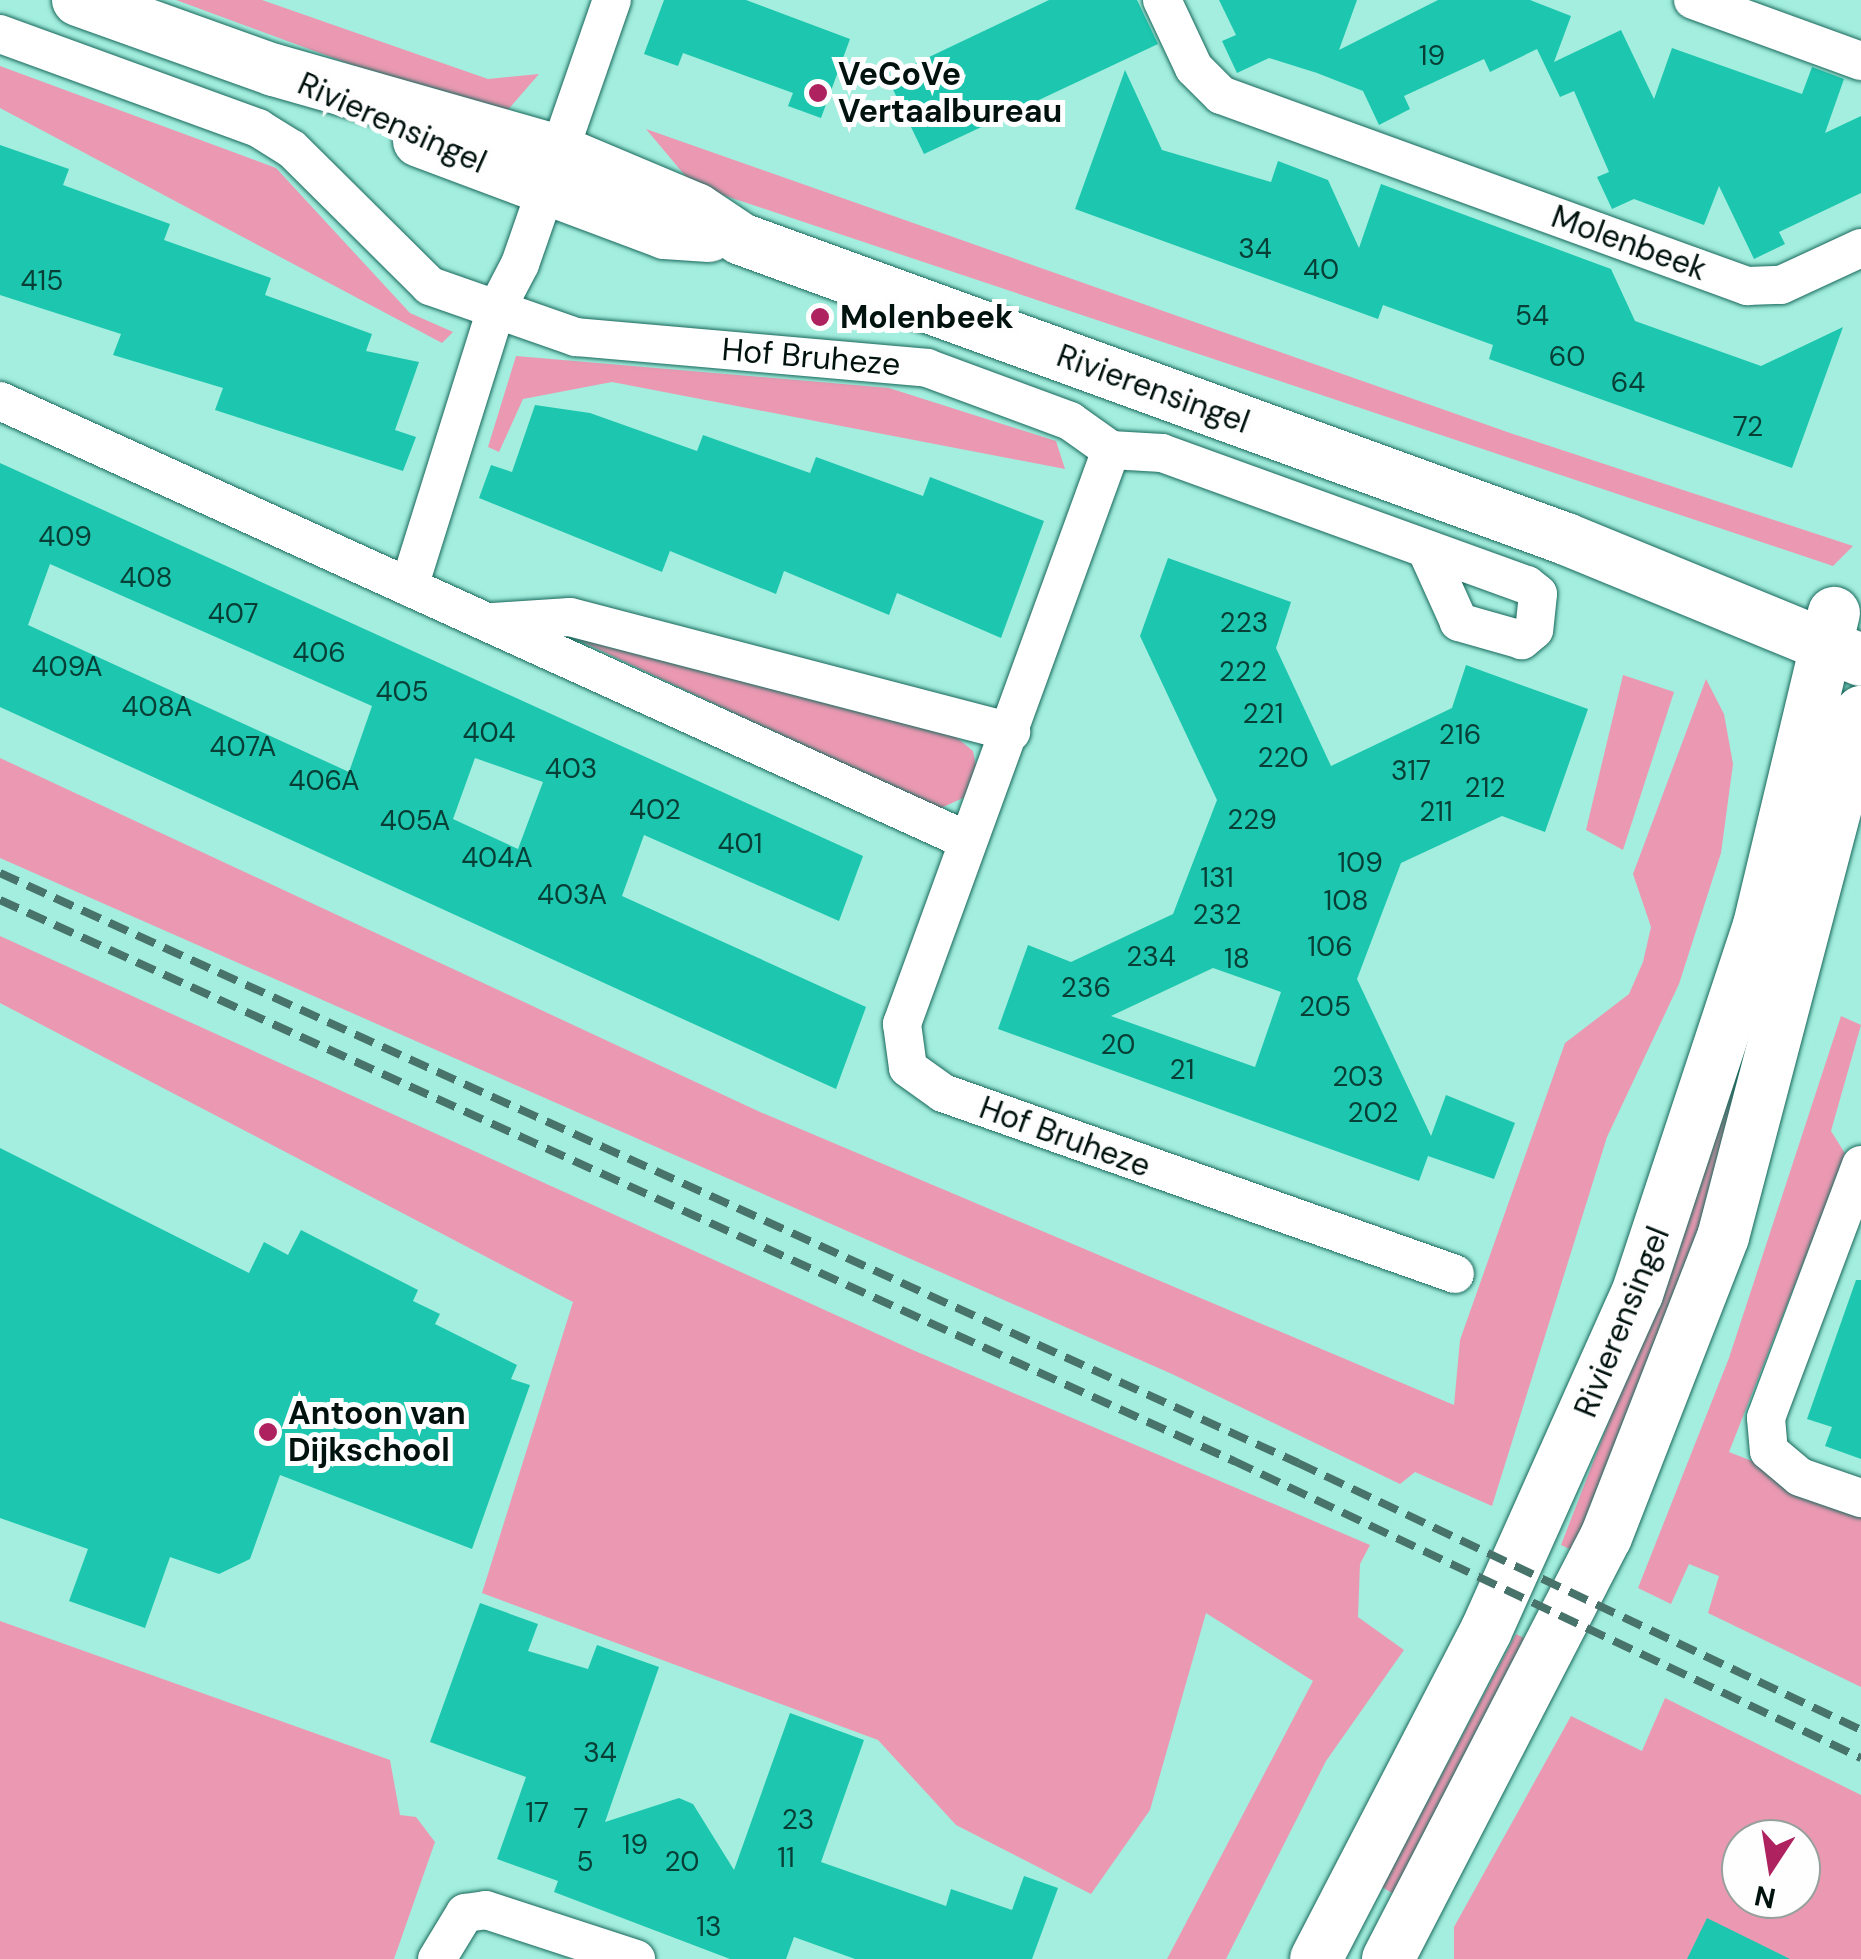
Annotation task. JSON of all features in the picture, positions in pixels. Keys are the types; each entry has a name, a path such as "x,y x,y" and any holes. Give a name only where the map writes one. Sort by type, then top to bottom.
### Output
{"street":[{"name":"Rivierensingel","path":"78,0 274,70 400,134 552,170 665,233 741,238 1566,539 1845,634 1759,925 1638,1294 1494,1614 1316,1959"},
{"path":"409,586 496,310 552,170 612,0"},
{"name":"Molenbeek","path":"1162,0 1194,68 1222,95 1747,286 1781,285 1861,248"},
{"path":"1693,0 1861,62"},
{"name":"Hof Bruheze","path":"0,34 258,128 292,149 430,286 576,337 927,368 1070,421 1111,450 902,1024 908,1068 930,1088 1455,1274"},
{"path":"0,401 968,841"},
{"path":"1111,450 1162,453 1426,549"},
{"path":"490,622 570,617 1011,732"},
{"name":"Rivierensingel","path":"1388,1959 1590,1572 1723,1237 1861,712"},
{"path":"1861,1164 1766,1418 1769,1451 1800,1477 1861,1498"},
{"path":"437,1959 464,1913 486,1910 636,1959"}],"shaded area":[{"path":"176,0 262,0 488,79 539,74 507,111 472,109"},
{"path":"0,66 276,168 410,313 453,332 442,343 0,108"},
{"path":"646,129 1513,434 1853,546 1833,566 693,185"},
{"path":"516,356 889,388 1056,441 1065,469 612,382 523,399 499,452 488,447"},
{"path":"574,638 956,737 973,751 976,766 967,796 939,809"},
{"path":"1623,675 1674,692 1623,850 1586,830"},
{"path":"1706,679 1724,714 1733,764 1721,853 1679,984 1607,1137 1492,1506 1415,1472 1400,1484 1172,1374 0,858 0,758 760,1112 1454,1405 1460,1340 1565,1043 1629,994 1643,962 1651,927 1633,874"},
{"path":"1831,769 1683,1286 1578,1553 1561,1545 1647,1323"},
{"path":"0,936 915,1351 1370,1545 1360,1564 1358,1617 1404,1650 1326,1761 1226,1959 1167,1959 1313,1681 1206,1613 1150,1810 1091,1894 956,1825 878,1740 482,1593 573,1302 0,1003"},
{"path":"1841,1016 1861,1025 1831,1131 1846,1155 1729,1452 1861,1504 1861,1687 1708,1613 1719,1576 1689,1564 1671,1604 1638,1588 1729,1358"},
{"path":"0,1621 390,1760 400,1815 416,1817 435,1842 394,1959 0,1959"},
{"path":"1516,1634 1536,1644 1397,1896 1382,1887"},
{"path":"1665,1698 1861,1795 1861,1959 1454,1959 1454,1927 1571,1716 1642,1751"}],"building":[{"path":"664,0 746,0 850,39 821,118 788,106 793,93 683,53 678,66 644,54"},
{"path":"1049,0 1137,0 1158,44 924,154 887,77"},
{"path":"1219,0 1357,0 1339,50 1438,0 1530,0 1571,16 1554,62 1621,30 1654,99 1672,48 1802,94 1812,67 1844,79 1825,133 1861,116 1861,193 1779,232 1785,244 1754,259 1719,186 1704,225 1634,199 1612,209 1597,177 1609,172 1574,91 1560,97 1537,49 1490,72 1484,59 1404,96 1410,109 1379,125 1363,91 1317,73 1269,58 1237,73 1222,41 1236,35"},
{"path":"1125,70 1162,150 1271,182 1278,161 1328,180 1359,248 1381,184 1611,269 1635,321 1761,366 1843,327 1792,468 1489,359 1493,345 1383,305 1378,319 1075,209"},
{"path":"0,145 69,169 63,185 170,224 164,240 271,278 265,295 372,334 366,351 419,362 395,430 416,437 403,471 215,410 223,388 113,355 121,334 0,295"},
{"path":"535,405 590,413 697,451 703,435 810,473 816,457 923,496 930,477 1044,521 1001,638 897,593 889,615 784,571 776,594 670,551 662,572 479,498 491,465 512,472"},
{"path":"0,463 863,856 839,921 644,835 622,896 866,1007 836,1089 0,707","holes":["50,564 372,706 349,772 28,625","475,758 543,782 518,849 453,819"]},
{"path":"1168,558 1291,602 1276,648 1331,766 1452,708 1466,665 1588,709 1545,832 1502,816 1401,863 1357,979 1431,1136 1446,1095 1515,1123 1494,1179 1428,1156 1419,1181 998,1029 1028,945 1071,962 1173,914 1217,800 1140,636","holes":["1213,968 1281,992 1255,1067 1111,1016"]},
{"path":"0,1148 249,1273 264,1242 288,1255 301,1230 418,1290 413,1301 440,1314 435,1324 517,1365 511,1379 530,1385 472,1549 280,1475 250,1559 219,1574 170,1557 145,1628 69,1601 88,1549 0,1518"},
{"path":"1856,1280 1861,1280 1861,1459 1825,1446 1832,1427 1807,1419"},
{"path":"480,1603 538,1624 528,1651 588,1669 597,1645 659,1667 605,1822 679,1798 693,1804 734,1870 790,1713 864,1740 821,1862 946,1906 951,1889 1012,1910 1024,1876 1058,1888 1032,1959 855,1959 794,1937 786,1959 730,1959 554,1892 558,1881 497,1859 526,1777 430,1742"},
{"path":"1707,1918 1790,1959 1687,1959"}],"railway":[{"path":"0,873 1298,1463 1861,1730"},
{"path":"0,900 1234,1461 1861,1758"}],"place":[{"name":"VeCoVe Vertaalbureau","path":"818,93"},
{"name":"Molenbeek","path":"820,317"},
{"name":"Antoon van Dijkschool","path":"268,1432"}]}
